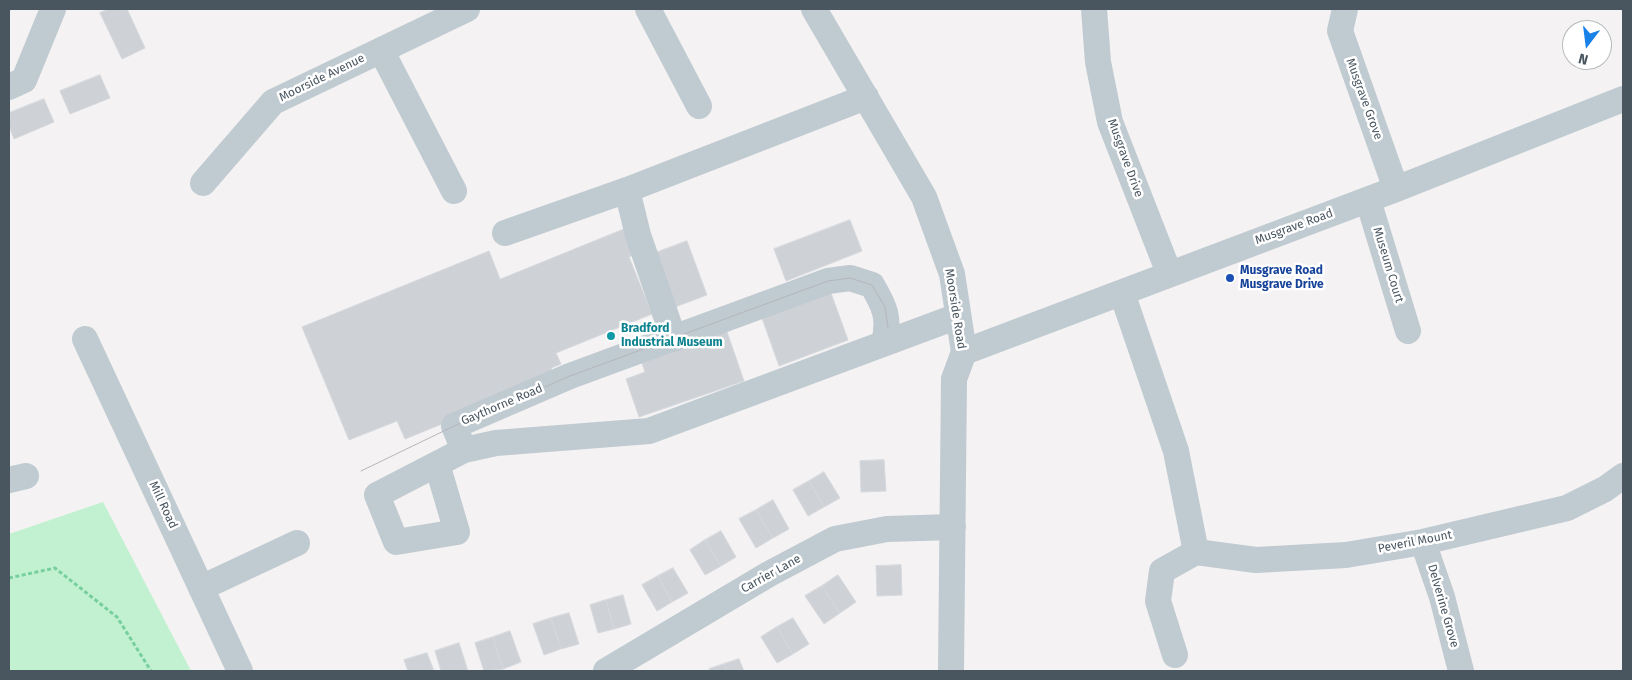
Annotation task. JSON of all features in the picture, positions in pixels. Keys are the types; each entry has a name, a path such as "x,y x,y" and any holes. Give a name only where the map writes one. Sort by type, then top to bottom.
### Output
{"street":[{"path":"9,87 24,80 53,9"},
{"name":"Moorside Avenue","path":"204,183 272,102 467,9"},
{"path":"648,9 699,106"},
{"name":"Moorside Road","path":"814,9 924,197 952,274 964,352 954,379 951,671"},
{"name":"Musgrave Drive","path":"1094,9 1098,62 1110,122 1169,273"},
{"name":"Musgrave Grove","path":"1345,9 1340,31 1396,189"},
{"path":"381,50 454,191"},
{"path":"504,234 627,190 866,97"},
{"name":"Musgrave Road","path":"964,352 1122,293 1169,273 1368,200 1623,99"},
{"path":"627,190 638,235 674,339"},
{"name":"Museum Court","path":"1368,200 1408,331"},
{"name":"Gaythorne Road","path":"464,450 454,426 570,376 828,281 850,278 872,285 885,307 888,328 884,343"},
{"path":"1122,293 1176,451 1196,552 1162,571 1158,601 1175,655"},
{"path":"437,464 464,450 496,443 649,431 958,316"},
{"name":"Mill Road","path":"86,339 240,671"},
{"name":"Peveril Mount","path":"1196,552 1256,560 1346,555 1423,542 1567,508 1605,489 1623,476"},
{"name":"Carrier Lane","path":"606,671 769,574 835,539 887,529 952,527"},
{"name":"Delverine Grove","path":"1423,542 1442,597 1461,671"},
{"path":"201,588 297,543"}],"path":[{"path":"9,578 55,568 117,617 150,671"}],"green space":[{"path":"103,502 191,671 9,671 9,534"}],"building":[{"path":"109,9 127,9 145,48 122,59 100,13"},
{"path":"100,75 110,98 70,114 60,91"},
{"path":"44,99 54,122 14,139 9,126 9,113"},
{"path":"850,220 862,251 786,281 774,249"},
{"path":"627,228 637,253 629,257 652,314 556,353 561,364 551,368 555,378 405,439 397,421 349,440 302,327 489,251 500,279"},
{"path":"687,241 707,295 675,307 655,253"},
{"path":"831,293 848,340 779,366 762,318"},
{"path":"725,326 744,381 639,417 626,379 645,372 639,355"},
{"path":"884,460 886,491 861,492 860,461"},
{"path":"824,472 840,498 824,507 809,481"},
{"path":"809,481 824,507 808,516 793,490"},
{"path":"773,500 789,529 773,538 756,510"},
{"path":"756,510 773,538 756,548 739,519"},
{"path":"721,531 736,557 721,566 705,540"},
{"path":"705,540 721,566 705,575 690,550"},
{"path":"901,565 902,595 877,596 876,566"},
{"path":"673,568 688,593 672,602 658,576"},
{"path":"838,575 856,602 840,613 822,586"},
{"path":"658,576 672,602 657,611 642,585"},
{"path":"822,586 840,613 824,624 805,596"},
{"path":"623,595 631,624 614,629 606,600"},
{"path":"606,600 614,629 598,633 590,605"},
{"path":"569,613 579,644 561,649 551,618"},
{"path":"551,618 561,649 544,655 533,624"},
{"path":"793,618 809,644 793,654 777,627"},
{"path":"777,627 793,654 777,663 761,637"},
{"path":"510,631 521,662 503,669 493,637"},
{"path":"493,637 503,669 484,671 475,643"},
{"path":"459,643 468,671 441,671 435,651"},
{"path":"427,653 434,671 408,671 404,660"},
{"path":"739,659 744,671 727,671 724,664"},
{"path":"724,664 727,671 710,671 709,669"}],"tram line":[{"path":"361,471 454,426 570,376 828,281 850,278 872,285 885,307 888,328"}],"place":[{"name":"Musgrave Road Musgrave Drive","path":"1230,278"},
{"name":"Bradford Industrial Museum","path":"611,336"}]}
